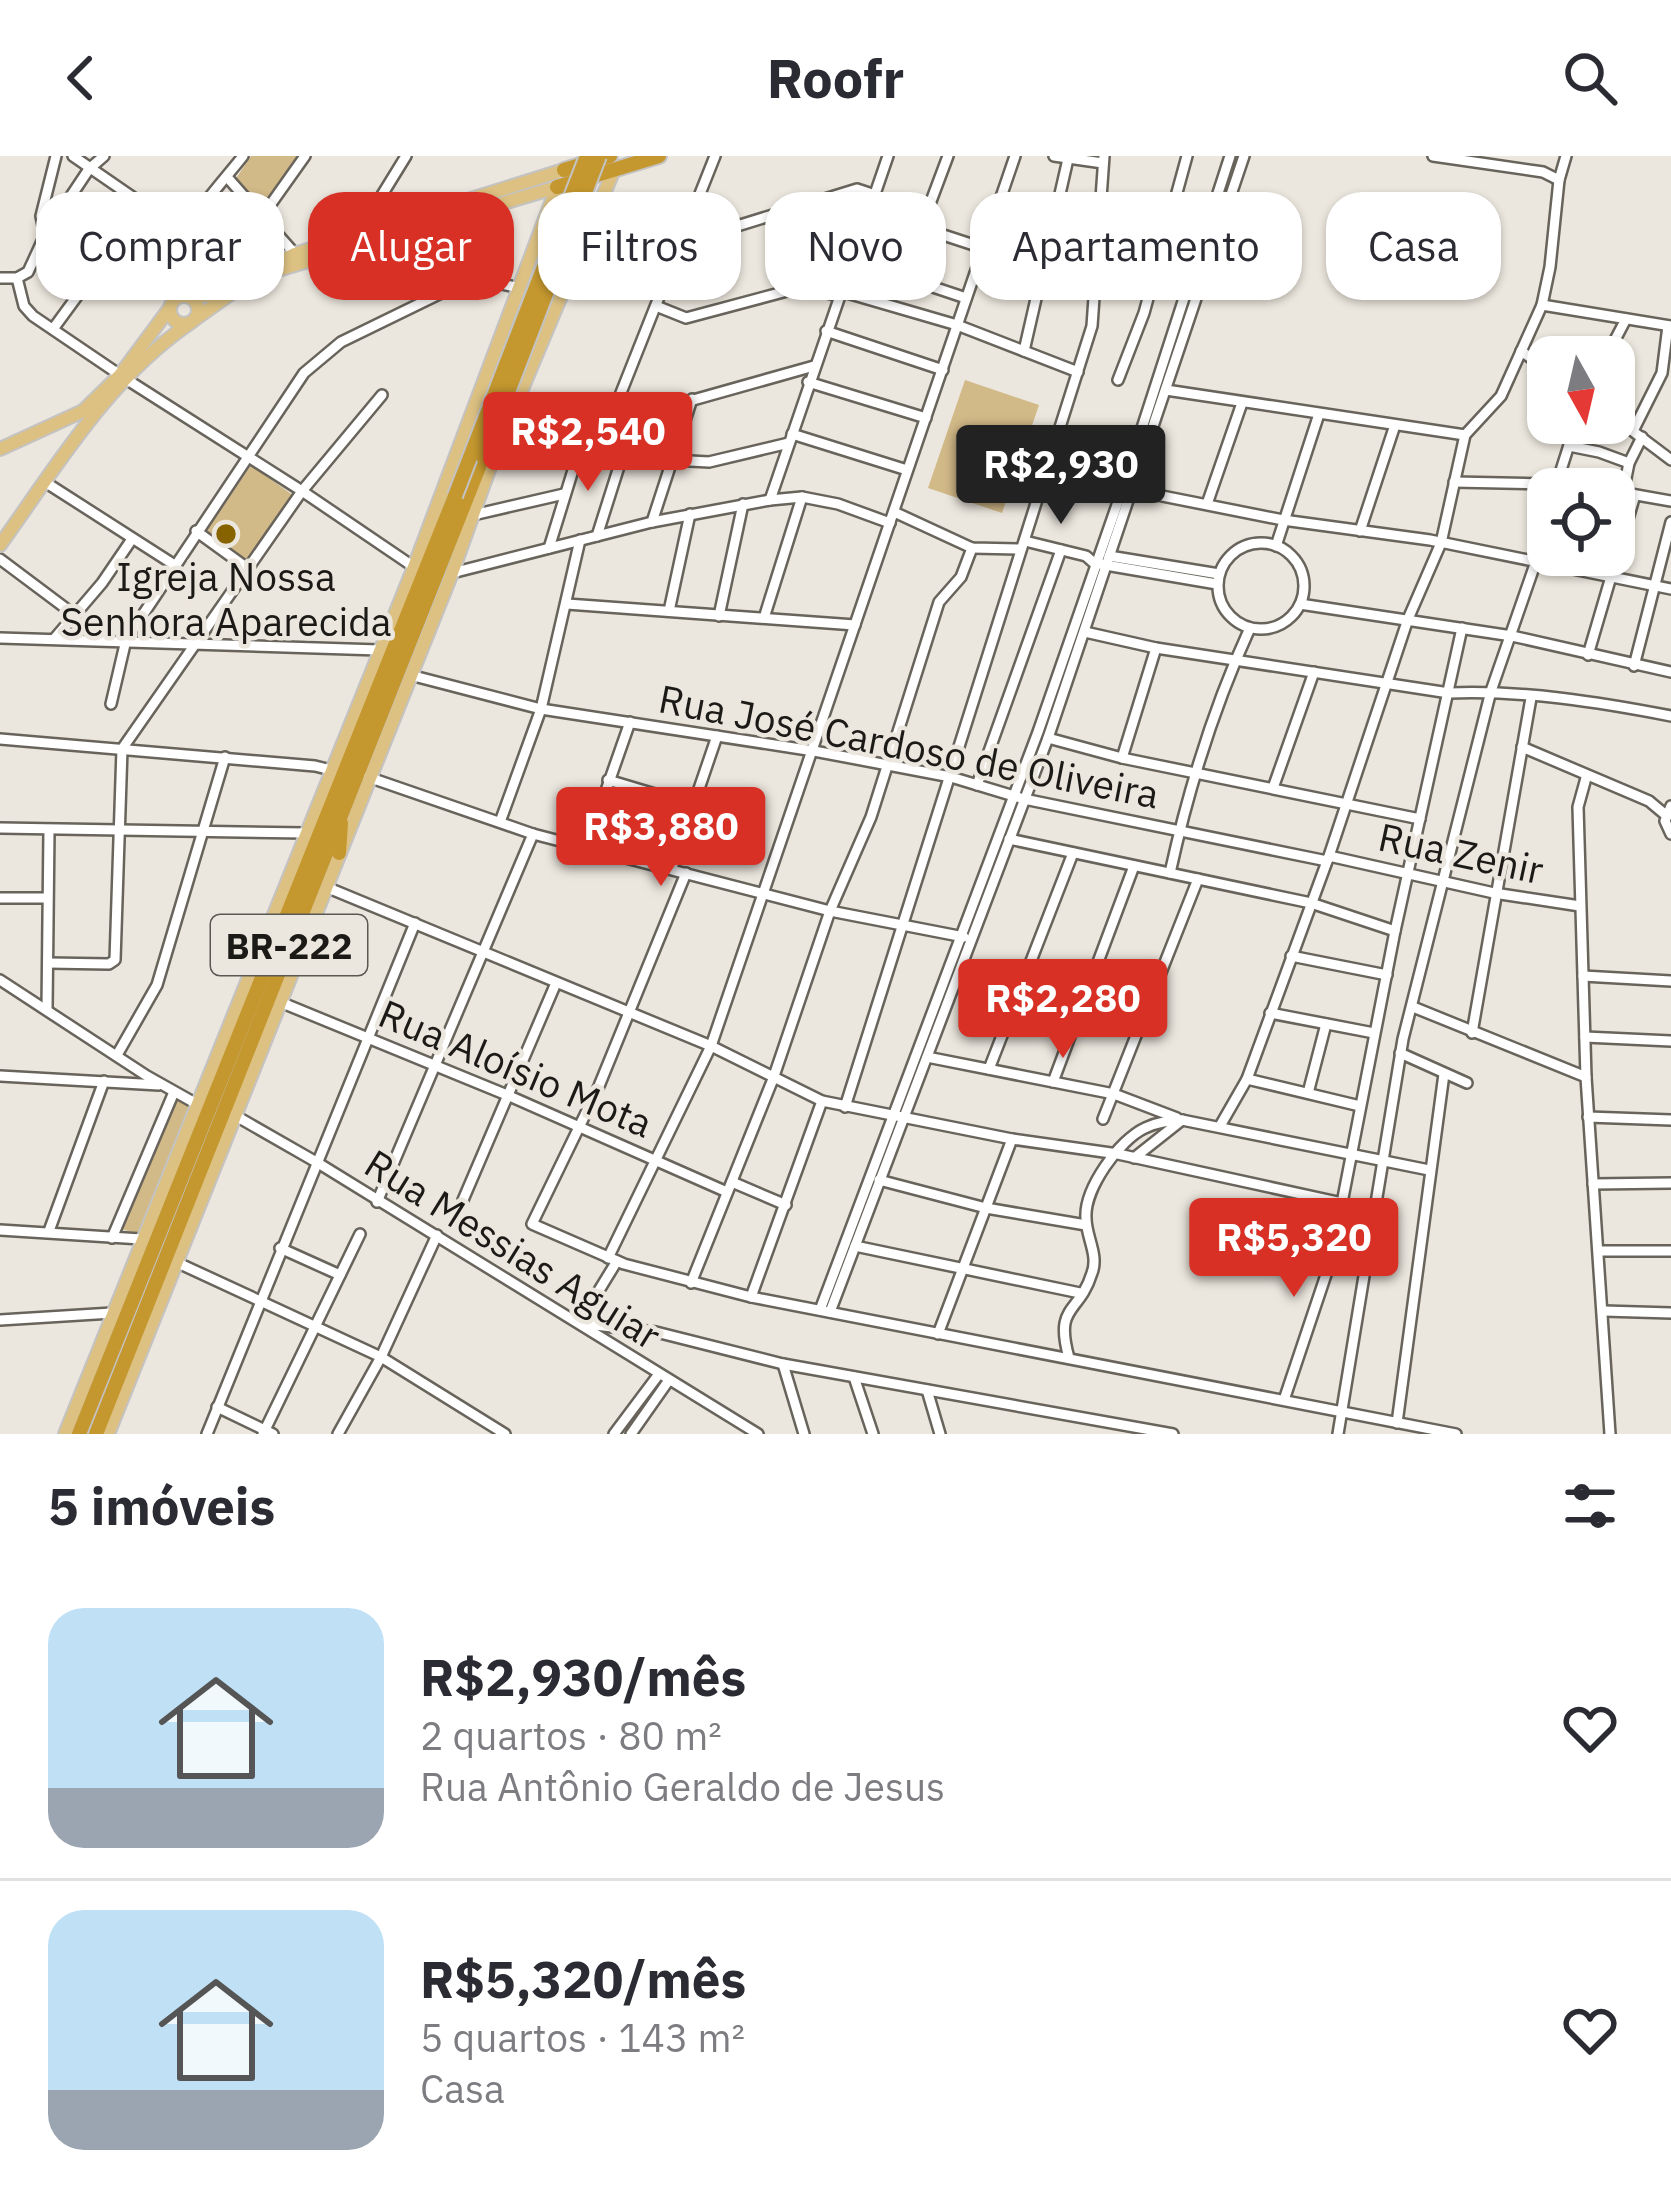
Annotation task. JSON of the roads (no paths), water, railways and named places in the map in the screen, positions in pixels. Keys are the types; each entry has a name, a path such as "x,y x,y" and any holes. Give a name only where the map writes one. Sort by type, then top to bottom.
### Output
{"highway":[{"name":"BR-222","path":"79,1434 587,156"},
{"name":"BR-222","path":"96,1434 342,807 489,457 598,156"},
{"path":"557,187 612,164 620,156"},
{"path":"567,163 612,164 659,156"},
{"name":"BR-222","path":"557,187 567,163"},
{"path":"339,853 342,807"},
{"path":"296,888 303,839"}],"main road":[{"path":"502,192 567,163"},
{"path":"108,1434 452,573 489,457 612,164"},
{"path":"514,197 557,187"},
{"name":"BR-222","path":"65,1434 414,567 557,187"},
{"path":"123,377 179,301 211,295 308,250"},
{"path":"0,545 86,417 123,377 192,321 260,276 308,260"},
{"path":"179,301 176,322 192,321"},
{"path":"179,301 198,307 192,321"},
{"path":"0,449 86,417"}],"street":[{"path":"47,192 56,156"},
{"path":"74,156 123,192"},
{"path":"74,192 104,156"},
{"path":"216,192 243,156"},
{"path":"279,192 305,156"},
{"path":"384,192 406,156"},
{"path":"701,192 715,156"},
{"path":"876,192 888,156"},
{"path":"934,192 948,156"},
{"path":"1002,192 1015,156"},
{"path":"845,1107 1092,326 1104,159 1054,156"},
{"path":"1118,380 1144,313 1187,156"},
{"path":"825,1311 1019,797 1230,156"},
{"path":"825,1311 855,1246 899,1117 927,1057 967,937 1009,839 1019,797 1048,738 1085,632 1099,559 1132,490 1244,156"},
{"path":"1433,156 1485,160 1559,180"},
{"path":"1220,1126 1247,1079 1328,859 1408,619 1441,542 1465,435 1501,396 1542,305 1566,156"},
{"path":"1024,351 1068,159"},
{"path":"227,177 239,192"},
{"path":"284,242 295,254"},
{"path":"0,278 28,272 36,256"},
{"path":"17,278 24,306 53,329 414,567"},
{"path":"111,704 126,640 173,563 304,373 340,342 464,282 483,280 520,288"},
{"path":"970,286 711,1046 580,1323 656,1332 783,1364 1130,1430 1173,1434"},
{"path":"946,291 966,298"},
{"path":"656,306 691,317 765,296"},
{"path":"53,329 74,300"},
{"path":"609,423 658,300"},
{"path":"770,500 838,300"},
{"path":"863,300 957,325 1078,372"},
{"path":"1542,305 1669,326 1662,373 1628,468"},
{"path":"1617,336 1626,320"},
{"path":"826,331 943,370"},
{"path":"1521,351 1527,355"},
{"path":"489,457 814,366"},
{"path":"808,382 926,418"},
{"path":"1166,390 1465,435"},
{"path":"48,963 109,964 115,960 122,749 302,491 382,395"},
{"path":"652,522 692,399"},
{"path":"1207,504 1242,403"},
{"path":"1276,546 1319,414"},
{"path":"597,536 635,416"},
{"path":"1360,531 1396,425"},
{"path":"550,548 586,428"},
{"path":"1637,434 1671,460"},
{"path":"671,460 709,462 791,439 907,470"},
{"path":"1561,468 1569,446 1629,464"},
{"path":"45,482 173,563"},
{"path":"1454,482 1527,484"},
{"path":"1132,490 1527,560"},
{"path":"473,514 565,494"},
{"path":"1635,495 1671,501"},
{"path":"452,573 652,522 802,497 892,518 972,548 1023,545 1218,579"},
{"path":"764,618 802,497"},
{"path":"719,616 743,504"},
{"path":"669,611 690,514"},
{"path":"1634,666 1671,522"},
{"path":"196,531 248,568"},
{"path":"55,638 132,539"},
{"path":"500,822 541,709 580,540"},
{"path":"1246,545 1276,546 1300,567 1304,579 1300,604 1274,627 1250,628 1222,607 1218,579 1226,560 1246,545"},
{"path":"691,1283 773,1079 830,911 871,817 939,602 961,577 972,548"},
{"path":"977,785 1061,550"},
{"path":"0,559 72,614"},
{"path":"1338,1434 1400,1054 1491,692 1532,576"},
{"path":"1588,655 1610,576 1671,589"},
{"path":"568,604 855,625"},
{"path":"1300,604 1513,637 1671,672"},
{"path":"1170,873 1179,831 1250,628"},
{"path":"1284,1400 1344,1221 1342,1203 1374,1033 1462,628"},
{"path":"1085,632 1156,648 1449,693 1567,698 1671,716"},
{"path":"0,638 379,650"},
{"path":"1122,758 1156,648"},
{"path":"1273,788 1314,672"},
{"name":"Rua José Cardoso de Oliveira","path":"410,676 541,709 951,777 1019,797 1328,859"},
{"path":"1472,1033 1532,698"},
{"path":"587,845 630,722"},
{"path":"672,868 716,736"},
{"path":"1048,738 1122,758 1420,819"},
{"path":"0,739 331,770"},
{"path":"1522,748 1669,811 1671,834"},
{"path":"117,1055 157,985 225,758"},
{"path":"368,777 533,833 830,911 967,937"},
{"path":"1586,778 1578,807 1586,1077 1610,1434"},
{"path":"608,780 695,806"},
{"path":"0,828 206,829 303,839"},
{"path":"47,1009 49,830"},
{"path":"377,1202 533,833"},
{"path":"1009,839 1311,903 1395,931"},
{"path":"989,1069 1073,853"},
{"name":"Rua Zenir","path":"1328,859 1580,906"},
{"path":"1053,1082 1134,866"},
{"path":"686,873 579,1127 532,1225 612,1259 752,1297 1456,1434"},
{"path":"1103,1119 1198,879"},
{"path":"326,887 711,1046 822,1101 1012,1139 1118,1154 1342,1203"},
{"path":"0,898 47,898"},
{"path":"207,1434 415,923"},
{"path":"1291,956 1387,975"},
{"path":"1583,976 1671,981"},
{"path":"0,980 117,1055 146,1080 195,1103"},
{"path":"463,1200 556,983"},
{"name":"Rua Aloísio Mota","path":"280,1002 656,1160 786,1205"},
{"path":"1413,1007 1586,1077"},
{"path":"1270,1012 1374,1033"},
{"path":"1308,1093 1326,1024"},
{"path":"1585,1036 1671,1042"},
{"path":"1400,1054 1467,1083"},
{"path":"927,1057 1114,1094 1182,1120 1429,1170"},
{"path":"1397,1423 1444,1074"},
{"path":"0,1076 146,1080"},
{"path":"1247,1079 1360,1106"},
{"path":"49,1231 104,1081"},
{"path":"112,1238 169,1089"},
{"path":"752,1297 822,1101"},
{"name":"Rua Messias Aguiar","path":"236,1116 758,1434"},
{"path":"1588,1117 1671,1120"},
{"path":"1069,1358 1063,1327 1093,1273 1086,1225 1089,1192 1142,1129 1182,1120"},
{"path":"1134,1158 1182,1120"},
{"path":"938,1334 1012,1139"},
{"path":"879,1180 986,1208 1086,1225"},
{"path":"1593,1184 1671,1183"},
{"path":"0,1230 141,1239"},
{"path":"217,1407 267,1432 360,1234"},
{"path":"338,1434 381,1357 437,1235"},
{"path":"855,1246 1080,1294"},
{"path":"280,1248 340,1275"},
{"path":"1600,1251 1671,1251"},
{"path":"176,1262 381,1357 506,1434"},
{"path":"1604,1311 1671,1313"},
{"path":"0,1320 112,1313"},
{"path":"783,1364 805,1434"},
{"path":"614,1434 651,1384 664,1377"},
{"path":"631,1434 661,1392 664,1377"},
{"path":"854,1377 873,1434"},
{"path":"651,1384 661,1392"},
{"path":"927,1390 942,1434"},
{"path":"632,1410 643,1417"}],"place":[{"name":"Igreja Nossa Senhora Aparecida","path":"226,534"}]}
